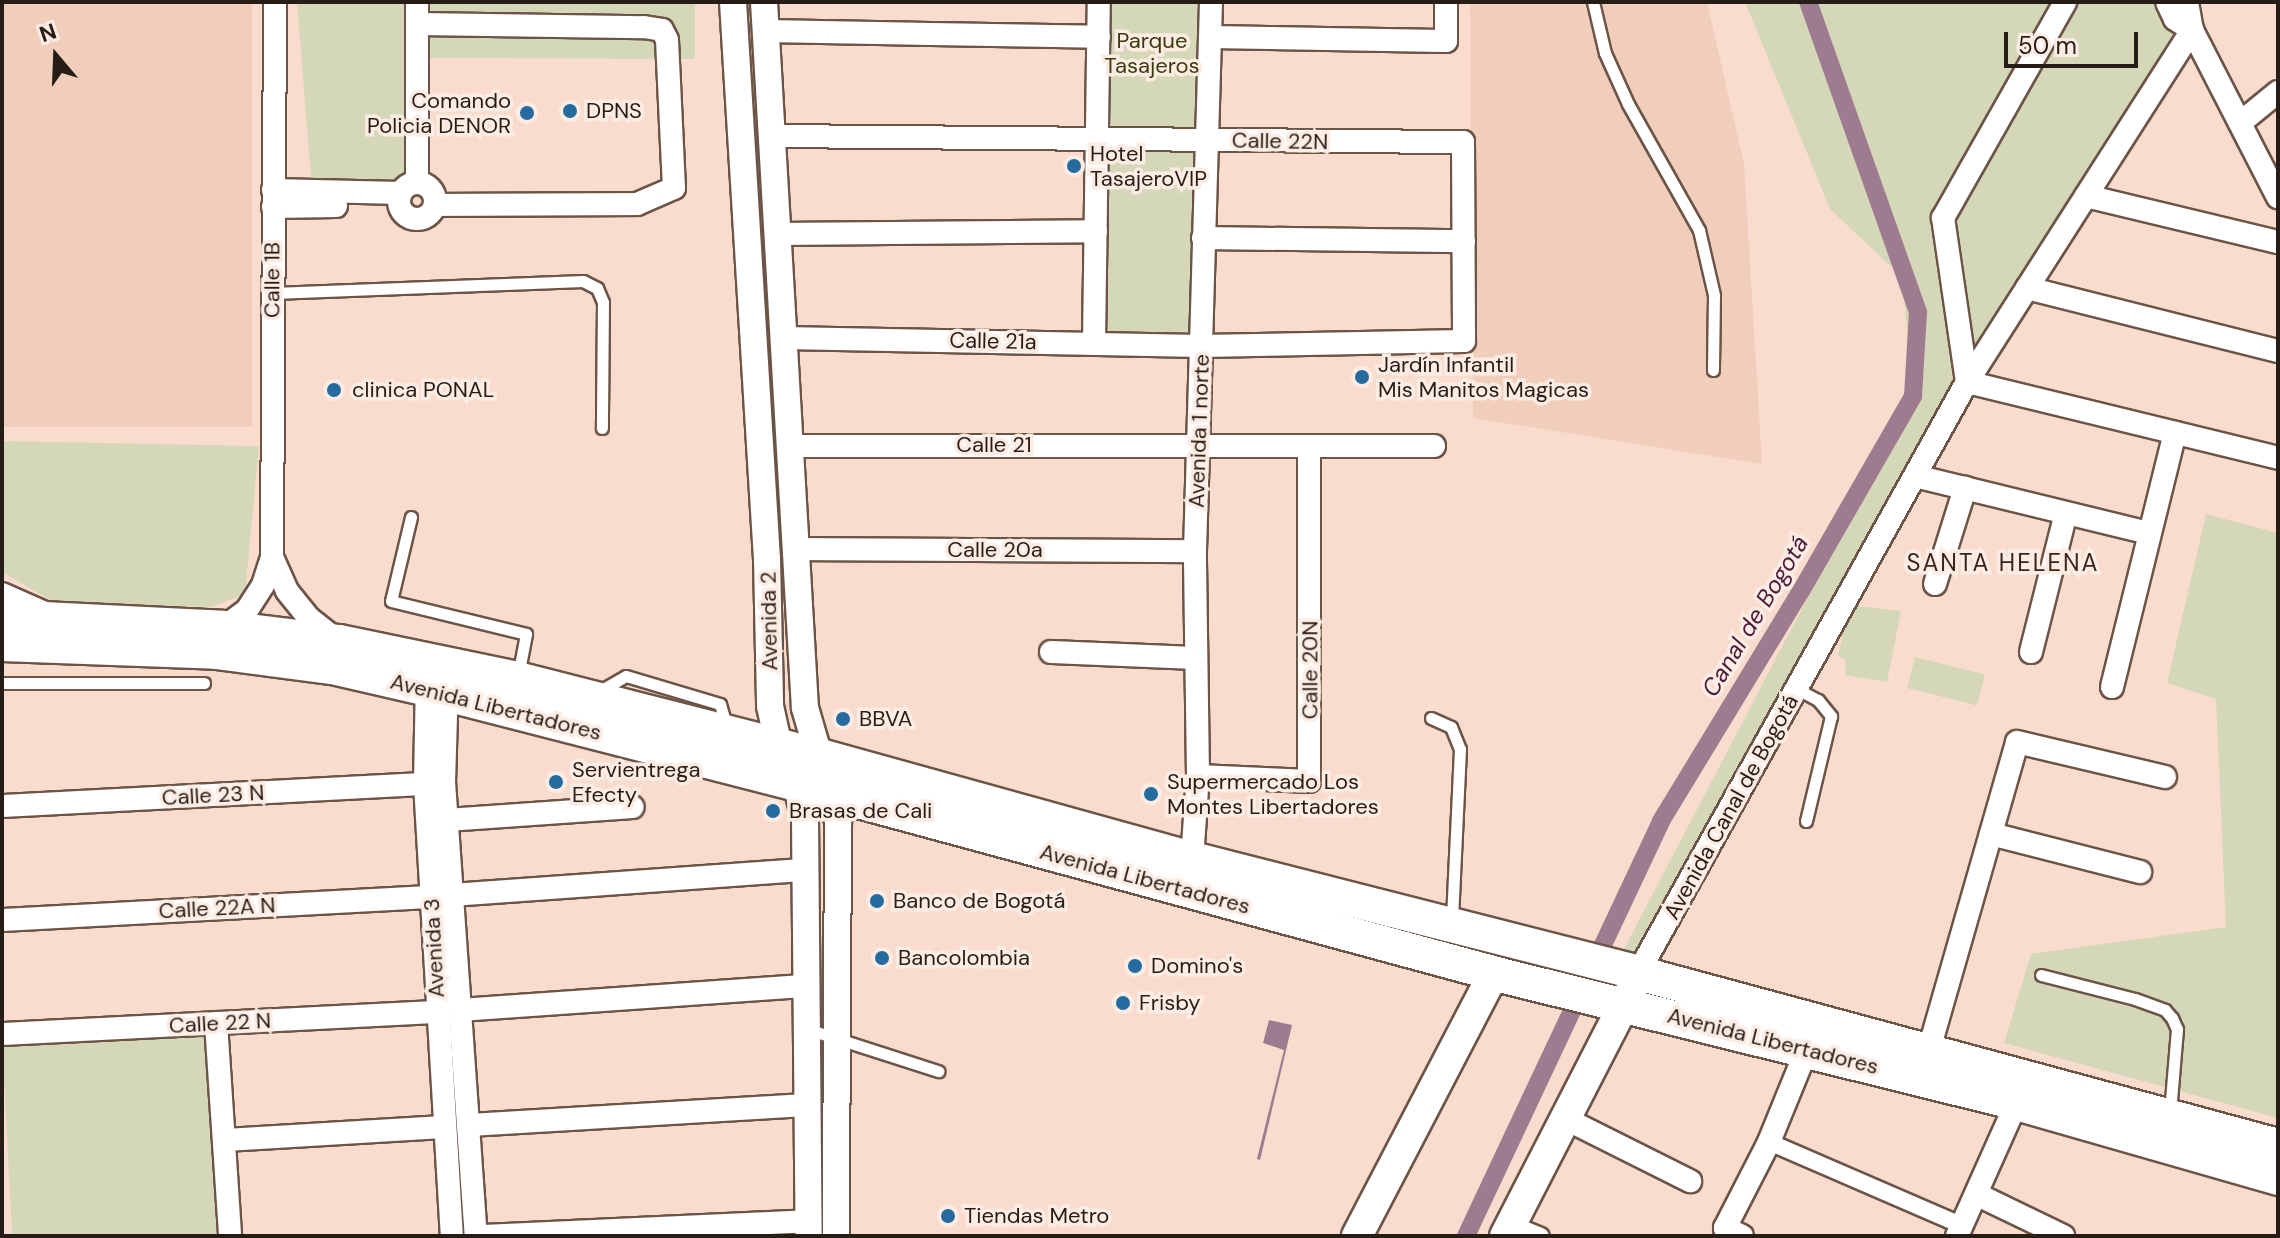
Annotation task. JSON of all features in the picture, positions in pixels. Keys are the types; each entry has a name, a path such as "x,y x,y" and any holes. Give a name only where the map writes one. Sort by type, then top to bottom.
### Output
{"main road":[{"name":"Avenida Libertadores","path":"2,617 223,628 339,642 437,677 831,794 1804,1054 2170,1117 2278,1146"},
{"name":"Avenida Libertadores","path":"2,644 216,652 437,677 517,679 590,696 730,736 820,756 1192,859 1632,972 1928,1053 2022,1091 2278,1178"},
{"name":"Avenida Canal de Bogotá","path":"1508,1230 1566,1119 1632,972"},
{"path":"1357,1236 1499,974"}],"street":[{"name":"Calle 1B","path":"223,628 247,610 263,585 272,557 275,2"},
{"name":"Avenida 2","path":"733,2 767,559 770,706 779,747 796,784 805,818 808,1228"},
{"name":"Avenida 2","path":"764,2 805,708 838,821 836,1236"},
{"path":"1094,343 1099,2"},
{"name":"Avenida 1 norte","path":"1192,859 1198,776 1195,551 1211,2"},
{"path":"1211,37 1446,41 1446,2"},
{"path":"2065,2 1943,218 1967,382 2278,458"},
{"path":"2167,2 2175,19 2192,30"},
{"path":"2187,2 2192,30 2278,197"},
{"path":"273,199 634,189 652,197 674,188 676,179 667,40 662,30 418,13 417,195"},
{"name":"Avenida Canal de Bogotá","path":"1632,972 1797,689 1967,382 2192,30"},
{"path":"765,31 1099,37"},
{"path":"2240,123 2278,92"},
{"name":"Calle 22N","path":"770,136 1463,142 1464,241"},
{"path":"2086,196 2278,242"},
{"path":"776,234 1096,231"},
{"path":"1203,238 1464,241"},
{"name":"Calle 21a","path":"784,338 1201,346 1464,341 1464,241"},
{"path":"2027,288 2278,351"},
{"path":"2112,687 2175,433"},
{"name":"Calle 21","path":"788,446 1434,446"},
{"name":"Calle 20N","path":"1198,776 1309,781 1309,447"},
{"path":"1915,476 2149,533"},
{"path":"1935,584 1965,488"},
{"path":"2031,652 2066,513"},
{"name":"Calle 20a","path":"796,549 1195,551"},
{"name":"Calle 1B","path":"272,557 287,591 302,610 339,642"},
{"path":"2,594 57,618"},
{"path":"1051,652 1196,658"},
{"name":"Avenida 3","path":"437,677 425,784 442,896 449,1011 445,1127 452,1236"},
{"name":"Avenida 3","path":"437,677 447,820 442,896"},
{"path":"1928,1053 2017,742 2165,777"},
{"name":"Calle 23 N","path":"2,806 425,784"},
{"path":"447,820 633,807"},
{"path":"1991,834 2140,872"},
{"name":"Calle 22A N","path":"2,920 442,896 805,870"},
{"name":"Calle 22 N","path":"2,1034 449,1011 806,986"},
{"name":"Avenida 3","path":"449,1011 468,1125 476,1236"},
{"path":"216,1023 230,1236"},
{"path":"1730,1233 1804,1054 2010,1113 1957,1230"},
{"path":"1957,1230 2022,1091"},
{"path":"468,1125 807,1105"},
{"path":"1566,1119 1690,1181"},
{"path":"224,1140 445,1127"},
{"path":"1769,1142 1957,1230"},
{"path":"1976,1194 2063,1236"},
{"path":"483,1236 808,1228"},
{"path":"1508,1230 1541,1236"}],"lane":[{"path":"1593,2 1605,53 1628,104 1699,230 1714,295 1713,370"},
{"path":"272,293 583,281 597,288 603,302 602,428"},
{"path":"411,517 391,601 526,634 517,679"},
{"path":"2,683 204,683"},
{"path":"1797,689 1818,700 1831,716 1806,821"},
{"path":"1431,718 1451,727 1460,749 1452,926"},
{"path":"2041,975 2135,999 2165,1010 2177,1029 2170,1117"},
{"path":"806,1029 938,1071"}],"shaded area":[{"path":"2,2 252,2 252,427 2,427"},
{"path":"1470,2 1707,2 1744,164 1762,464 1473,418"},
{"path":"1269,1020 1292,1025 1260,1160 1257,1159 1284,1050 1263,1043"}],"green space":[{"path":"297,2 695,2 695,59 408,58 405,183 311,178"},
{"name":"Parque Tasajeros","path":"1107,2 1199,2 1199,332 1107,332"},
{"path":"1745,2 2161,2 2177,38 1636,962 1624,949 1913,396 1902,277 1830,209"},
{"path":"2,441 259,446 245,594 211,607 54,602 2,572"},
{"path":"2206,514 2278,533 2278,1118 2004,1043 2031,954 2226,927 2216,699 2167,683"},
{"path":"1849,605 1901,611 1887,682 1845,675 1846,660 1838,656"},
{"path":"1915,657 1985,674 1977,705 1907,688"},
{"path":"207,1036 217,1236 12,1236 2,1047"}],"waterway":[{"name":"Canal de Bogotá","path":"1466,1236 1661,821 1801,591 1913,396 1918,312 1808,2"}],"place":[{"name":"DPNS","path":"570,111"},
{"name":"Comando Policia DENOR","path":"527,113"},
{"name":"Hotel TasajeroVIP","path":"1074,166"},
{"name":"Jardín Infantil Mis Manitos Magicas","path":"1362,377"},
{"name":"clinica PONAL","path":"334,390"},
{"name":"BBVA","path":"843,719"},
{"name":"Servientrega Efecty","path":"556,782"},
{"name":"Supermercado Los Montes Libertadores","path":"1151,794"},
{"name":"Brasas de Cali","path":"773,811"},
{"name":"Banco de Bogotá","path":"877,901"},
{"name":"Bancolombia","path":"882,958"},
{"name":"Domino's","path":"1135,966"},
{"name":"Frisby","path":"1123,1003"},
{"name":"Tiendas Metro","path":"948,1216"}],"district":[{"name":"SANTA HELENA","path":"2003,563"}]}
